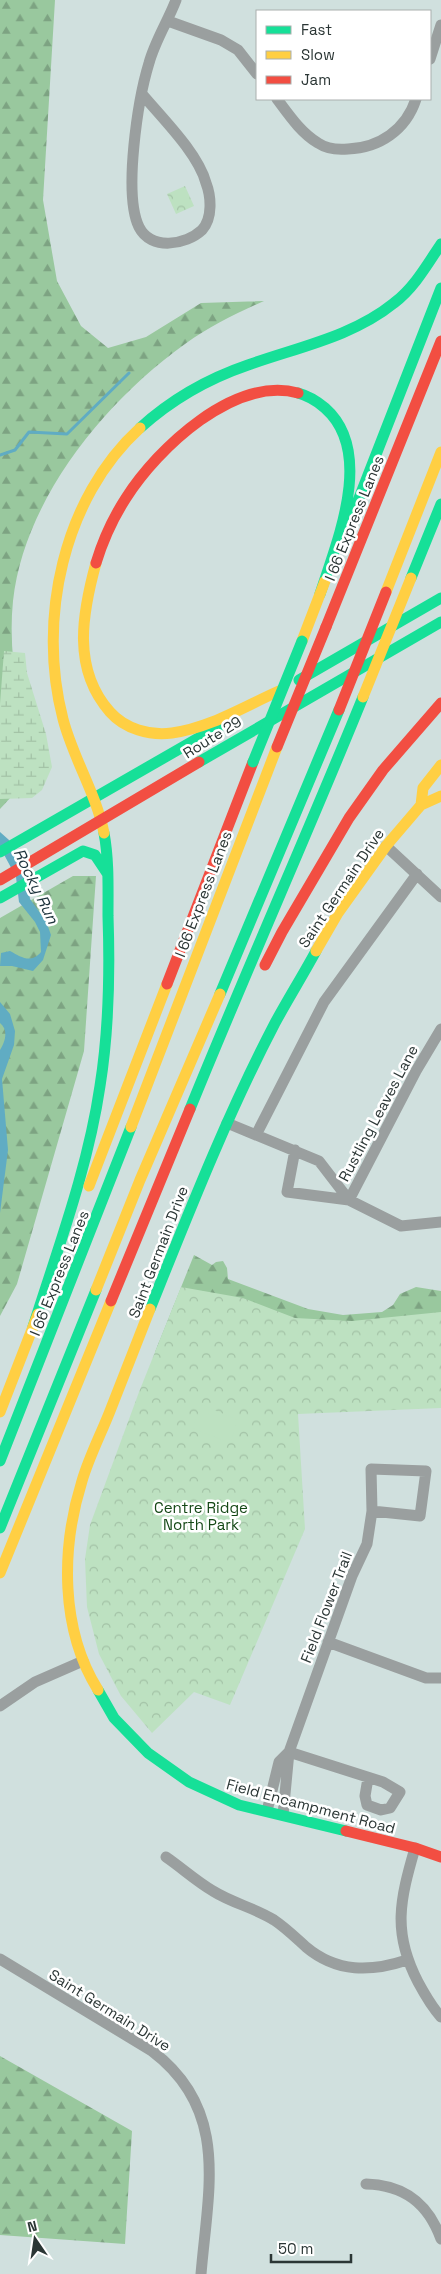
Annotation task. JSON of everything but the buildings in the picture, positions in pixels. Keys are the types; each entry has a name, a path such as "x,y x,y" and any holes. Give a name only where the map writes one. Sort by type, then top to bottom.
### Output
{"main road":[{"path":"33,1327 84,1157 100,1087 107,1013 107,873 102,820 63,723 54,674 52,645 54,613 67,548 82,508 96,481 132,434 164,406 215,378 323,343 359,328 398,300 421,275 441,244"},
{"path":"0,1412 253,762 441,288"},
{"name":"I 66 Express Lanes","path":"0,1461 102,1204 207,926 277,748 441,341"},
{"path":"279,691 190,729 170,734 138,730 119,721 108,712 99,702 89,682 83,646 84,622 91,581 104,540 121,507 152,464 198,422 229,402 248,394 268,390 295,392 316,400 332,414 342,427 350,452 351,472 348,492 320,594"},
{"path":"0,1528 155,1144 298,813 441,452"},
{"path":"0,1572 225,1023 307,836 441,504"},
{"name":"Route 29","path":"0,852 441,598"},
{"name":"Route 29","path":"0,880 257,727 441,622"},
{"path":"260,976 282,932 349,818 383,770 441,703"},
{"name":"Saint Germain Drive","path":"421,805 422,788 441,765"},
{"name":"Saint Germain Drive","path":"83,1661 73,1629 66,1582 67,1544 74,1506 197,1191 275,1023 338,913 386,846 421,805 441,796"},
{"path":"0,898 81,852 87,851 97,856 107,873"},
{"path":"225,1023 251,994"},
{"name":"Field Encampment Road","path":"83,1661 110,1712 123,1728 155,1760 188,1783 214,1796 267,1812 415,1848 441,1857"}],"street":[{"path":"142,94 199,164 207,183 210,202 208,219 202,229 186,239 168,244 150,240 140,228 134,209 133,169 136,125 142,94 149,62 176,0"},
{"path":"168,21 221,40 238,50 256,73"},
{"path":"431,56 441,25"},
{"path":"278,100 304,134 320,145 337,150 365,149 385,140 402,124 414,108 416,100"},
{"path":"386,846 441,897"},
{"path":"256,1135 324,1002 417,874"},
{"name":"Rustling Leaves Lane","path":"295,1150 288,1192 349,1200 416,1071 441,1029"},
{"path":"227,1123 319,1161 349,1200 400,1226 441,1222"},
{"name":"Field Flower Trail","path":"282,1816 289,1752 352,1576 367,1544 372,1511 371,1469 426,1471 420,1516 372,1511"},
{"path":"328,1642 426,1678 441,1678"},
{"path":"0,1706 35,1682 83,1661"},
{"path":"289,1752 368,1778"},
{"name":"Field Flower Trail","path":"267,1812 279,1762 289,1752"},
{"path":"415,1848 404,1889 401,1912 403,1942 407,1960 431,2006 441,2018"},
{"path":"166,1857 213,1891 274,1920 308,1948 328,1961 347,1967 364,1969 385,1967 407,1960"},
{"name":"Saint Germain Drive","path":"0,1959 152,2051 173,2069 192,2093 205,2125 210,2156 201,2274"},
{"path":"366,2184 388,2185 402,2191 413,2199 433,2222 441,2239"}],"green space":[{"path":"0,0 55,0 43,200 57,281 81,326 108,348 146,337 201,303 264,301 204,331 185,344 125,394 73,456 51,491 33,526 20,563 13,601 12,644 14,666 20,709 33,773 0,809"},
{"path":"185,186 194,206 176,214 167,194"},
{"path":"4,651 25,653 27,673 46,734 52,767 42,790 32,798 0,799 0,704"},
{"path":"73,876 96,876 84,1051 17,1284 0,1316 0,918"},
{"path":"194,1255 212,1265 223,1261 227,1268 228,1279 308,1309 343,1315 382,1312 393,1305 400,1294 416,1287 441,1291 441,1370 155,1352"},
{"name":"Centre Ridge North Park","path":"181,1287 243,1298 295,1318 352,1321 441,1312 441,1408 298,1414 305,1529 230,1705 194,1692 152,1733 121,1696 99,1654 87,1607 85,1559 90,1525 139,1392"},
{"path":"202,1405 238,1420 230,1443 192,1428"},
{"path":"0,2056 132,2131 125,2244 0,2235"}],"water":[{"name":"Rocky Run","path":"0,832 9,840 27,873 30,899 46,921 51,935 43,960 33,971 12,966 0,966 1,953 10,951 30,959 41,952 40,932 35,922 19,902 16,877 0,847"},
{"path":"0,1002 10,1014 15,1031 14,1045 2,1079 8,1150 0,1213 0,1050 5,1040 5,1033 0,1023"}],"waterway":[{"path":"0,455 15,450 29,432 67,434 129,373"}],"traffic: fast":[{"path":"140,428 177,399 204,383 248,365 343,333 378,315 408,290 420,276 441,244"},
{"path":"354,511 441,288"},
{"path":"298,393 313,399 325,408 340,426 348,448 350,472 348,498 335,549 320,594"},
{"path":"411,578 441,504"},
{"path":"299,680 441,598"},
{"path":"199,762 441,622"},
{"path":"253,762 302,641"},
{"path":"190,1109 363,697"},
{"path":"220,994 339,710"},
{"path":"0,852 221,725"},
{"path":"33,1327 80,1177 95,1117 100,1086 107,1023 109,980 108,874 104,833"},
{"path":"0,898 83,851 95,855 107,873"},
{"path":"150,1309 209,1164 257,1058 316,951"},
{"path":"0,1461 131,1127"},
{"path":"0,1528 96,1290"},
{"path":"98,1690 114,1718 148,1753 189,1782 239,1805 346,1831"}],"traffic: slow":[{"path":"104,833 96,804 72,748 63,719 56,681 53,642 56,602 63,563 75,525 92,489 114,457 140,428"},
{"path":"386,592 441,452"},
{"path":"96,563 84,621 85,659 90,678 98,695 110,712 123,723 147,732 172,733 200,726 227,716 279,691"},
{"path":"363,697 411,578"},
{"path":"302,641 325,581"},
{"path":"131,1127 277,747"},
{"path":"421,805 423,788 441,765"},
{"path":"316,951 338,913 386,846 421,805 441,796"},
{"path":"89,1186 167,984"},
{"path":"96,1290 140,1180 220,994"},
{"path":"0,1573 111,1301"},
{"path":"98,1690 86,1666 77,1641 71,1615 68,1588 70,1533 85,1472 150,1309"},
{"path":"0,1412 38,1314"}],"traffic: jam":[{"path":"326,627 441,341"},
{"path":"96,563 109,529 126,498 157,458 178,438 200,420 224,406 249,395 274,391 298,393"},
{"path":"339,710 386,592"},
{"path":"277,747 326,627"},
{"path":"265,965 282,932 349,818 383,770 441,703"},
{"path":"0,880 199,762"},
{"path":"167,984 253,762"},
{"path":"111,1301 190,1109"},
{"path":"346,1831 415,1848 441,1857"}]}
